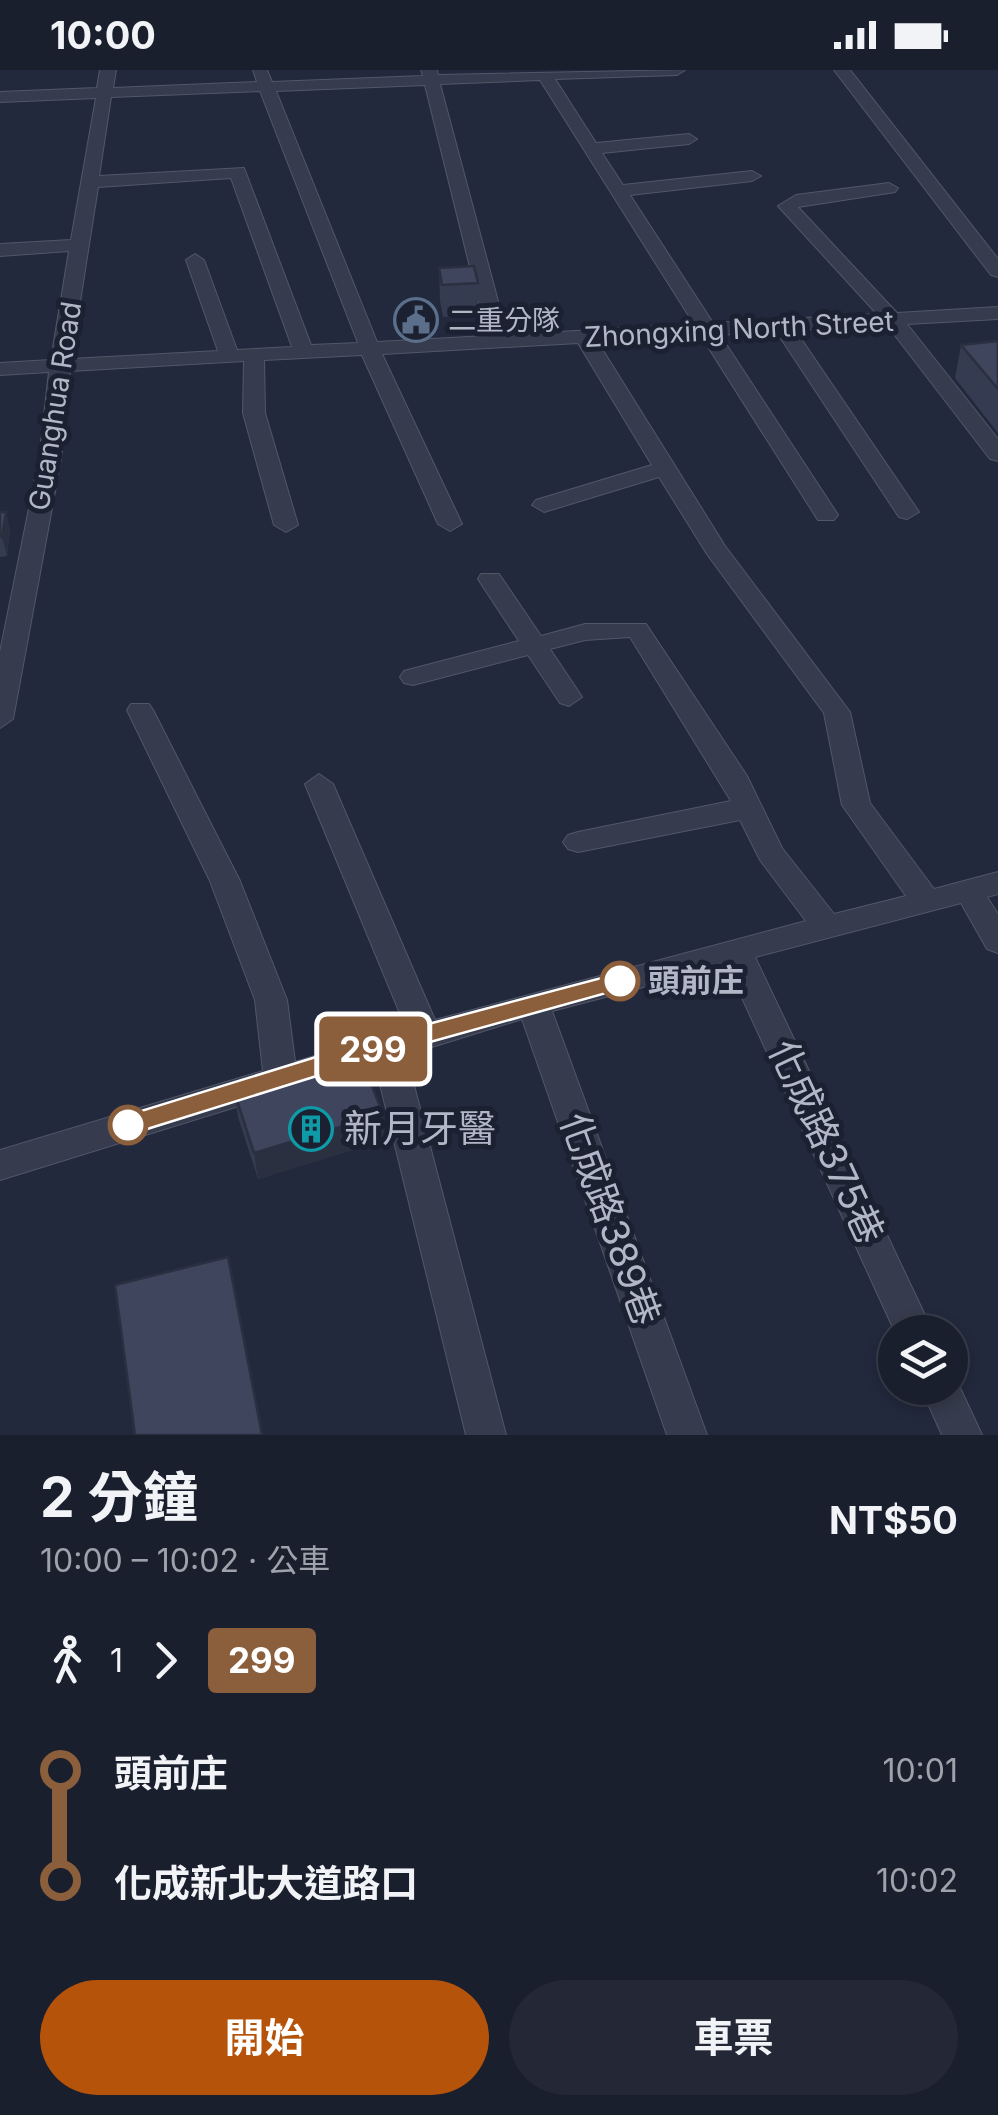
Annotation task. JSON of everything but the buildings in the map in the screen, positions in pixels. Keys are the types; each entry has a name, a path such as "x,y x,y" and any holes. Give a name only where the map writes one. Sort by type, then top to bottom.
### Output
{"street":[{"name":"Guanghua Road","path":"1,710 50,459 60,366 108,70"},
{"path":"0,98 263,79 676,70"},
{"path":"842,70 998,271"},
{"path":"543,73 826,515"},
{"path":"430,76 498,342"},
{"path":"263,79 370,349 450,524"},
{"path":"591,149 689,139"},
{"path":"90,182 238,172 304,352"},
{"path":"618,192 752,176"},
{"path":"890,188 796,200 788,206 894,322 998,454"},
{"path":"0,250 80,244"},
{"path":"195,260 242,356 254,414 286,525"},
{"name":"Zhongxing North Street","path":"0,369 894,322 998,313"},
{"path":"784,327 906,512"},
{"path":"584,338 715,549 837,712 856,805 928,902"},
{"path":"544,505 665,468"},
{"path":"490,579 530,645 570,697"},
{"path":"413,677 585,632 638,629 748,808 770,852 829,929"},
{"path":"140,710 225,881 272,1000 280,1077"},
{"path":"319,784 425,1034"},
{"path":"578,842 748,808"},
{"path":"0,1165 387,1044 984,887 998,941"},
{"name":"化成路375巷","path":"737,952 906,1315"},
{"name":"化成路389巷","path":"533,1003 686,1435"},
{"path":"387,1044 486,1435"},
{"path":"948,1405 962,1435"}],"bus line":[{"name":"299","path":"128,1125 387,1044 620,981"}],"place":[{"name":"二重分隊","path":"416,320"},
{"name":"頭前庄","path":"620,981"},
{"name":"新月牙醫","path":"311,1129"}]}
